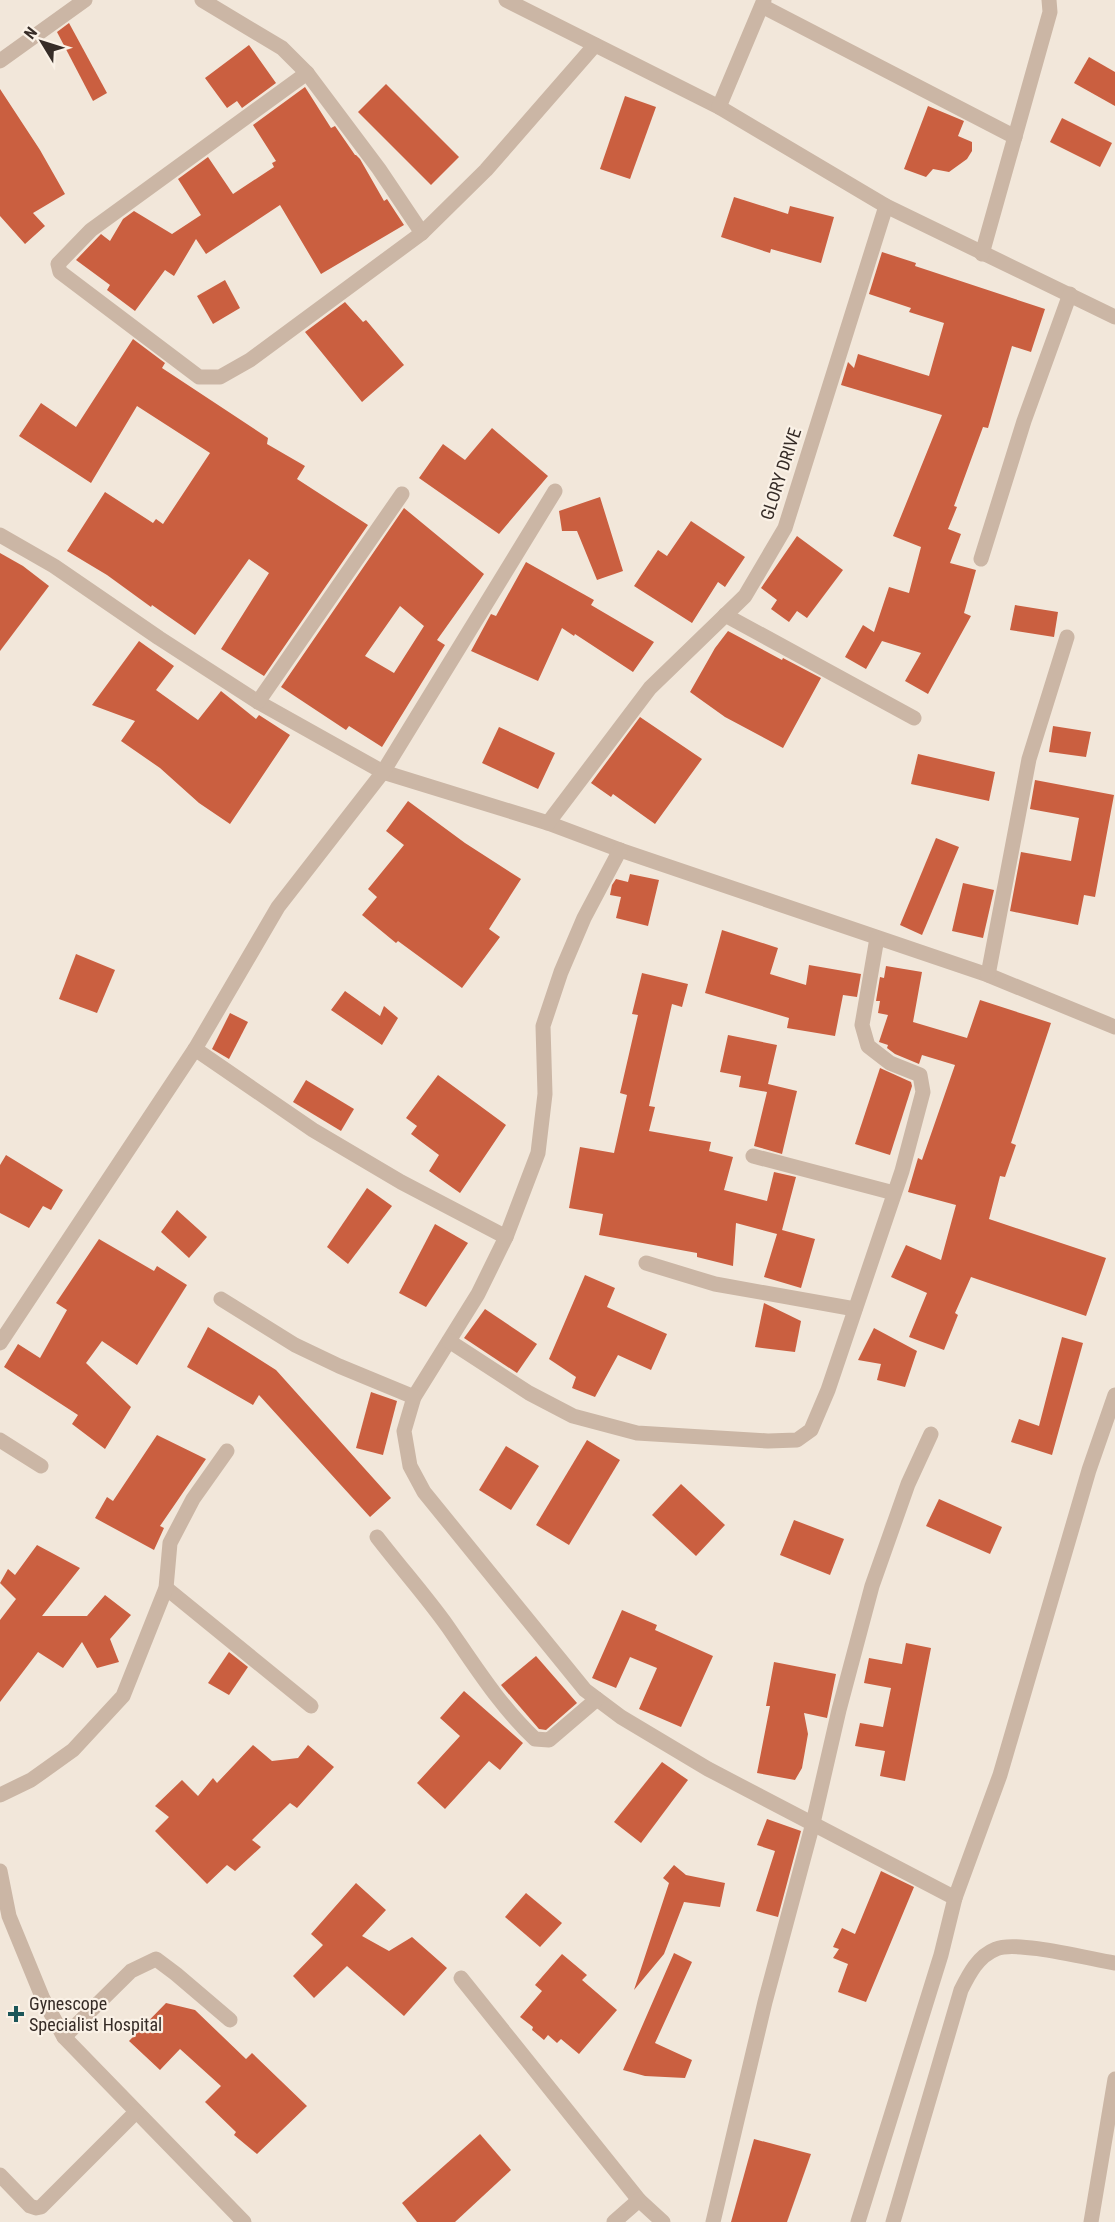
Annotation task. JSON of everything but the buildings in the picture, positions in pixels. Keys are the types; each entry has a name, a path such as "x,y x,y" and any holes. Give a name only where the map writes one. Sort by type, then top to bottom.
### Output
{"street":[{"path":"0,61 85,0"},
{"path":"202,0 282,48 307,73 379,169 422,233"},
{"path":"507,0 719,107 886,206 1115,317"},
{"path":"982,254 1050,12 1049,0"},
{"path":"719,107 763,3 1015,137"},
{"path":"307,73 91,230 58,264 60,272 199,376 220,377 250,360 422,233 486,170 595,45"},
{"name":"GLORY DRIVE","path":"548,823 650,688 745,596 786,528 886,206"},
{"path":"981,559 1024,421 1070,294"},
{"path":"0,1343 195,1049 278,907 383,772 555,491"},
{"path":"258,702 402,494"},
{"path":"0,535 54,566 258,702 383,772 548,823 620,850 988,975 1115,1027"},
{"path":"725,615 914,718"},
{"path":"988,975 1029,759 1067,637"},
{"path":"620,850 584,918 561,972 543,1026 545,1094 538,1154 506,1237 478,1294 414,1397 404,1431 410,1467 424,1492 585,1690 621,1717 708,1769 955,1898"},
{"path":"449,1341 529,1393 573,1416 637,1433 768,1441 797,1440 811,1430 828,1390 894,1193 923,1092 920,1075 890,1063 868,1046 862,1025 877,938"},
{"path":"195,1049 313,1130 401,1182 506,1237"},
{"path":"753,1156 894,1193"},
{"path":"646,1263 715,1284 855,1309"},
{"path":"221,1299 295,1345 414,1397"},
{"path":"858,2222 941,1955 955,1898 1000,1775 1089,1470 1115,1395"},
{"path":"713,2222 765,2002 872,1586 908,1484 931,1434"},
{"path":"0,1440 41,1466"},
{"path":"0,1795 31,1780 73,1750 123,1696 166,1588 170,1543 193,1499 227,1451"},
{"path":"377,1537 447,1625 477,1670 521,1726 535,1739 549,1740 597,1699"},
{"path":"166,1588 311,1706"},
{"path":"0,1871 9,1916 43,1999 64,2037 244,2222"},
{"path":"893,2222 961,1990 981,1957 997,1948 1016,1946 1115,1963"},
{"path":"64,2037 132,1971 156,1959 230,2020"},
{"path":"461,1978 639,2200 663,2222"},
{"path":"1091,2222 1115,2079"},
{"path":"0,2175 30,2206 41,2207 136,2112"},
{"path":"614,2222 639,2200"}],"place":[{"name":"Gynescope Specialist Hospital","path":"16,2014"}]}
